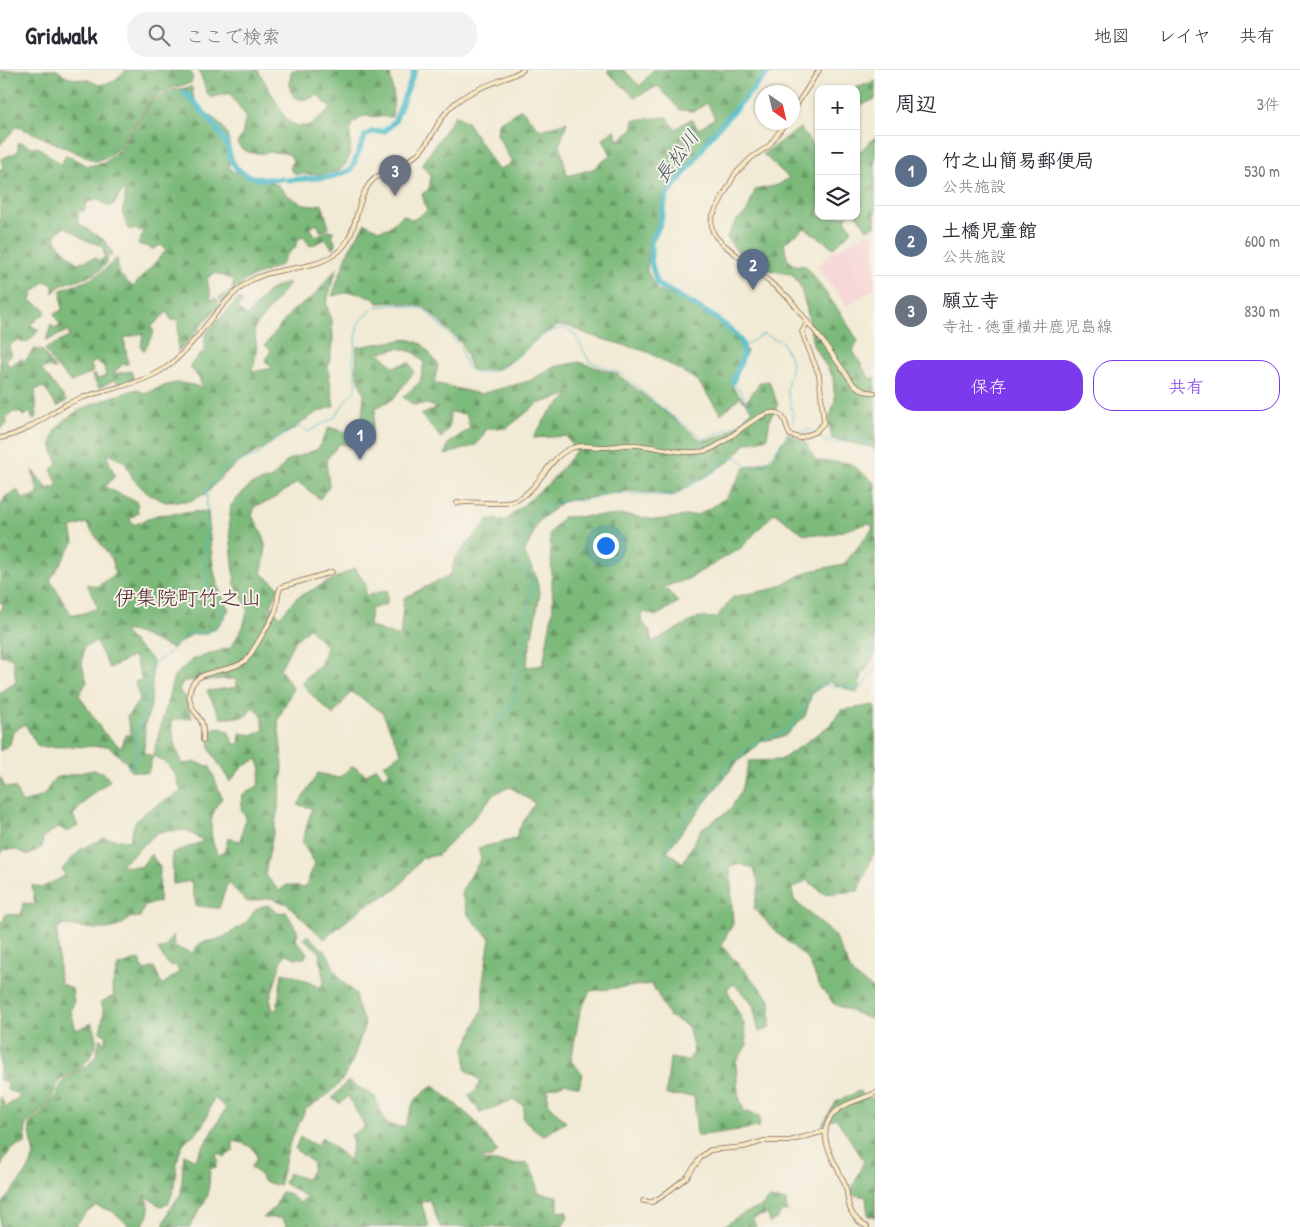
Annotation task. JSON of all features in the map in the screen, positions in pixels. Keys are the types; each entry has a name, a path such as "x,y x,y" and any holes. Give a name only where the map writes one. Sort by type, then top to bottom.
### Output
{"street":[{"path":"0,438 16,434 82,398 137,382 157,373 174,360 236,293 251,281 270,273 313,263 334,255 348,239 364,192 373,180 387,170 409,161 422,150 440,119 456,102 523,70"},
{"path":"800,100 819,70"},
{"path":"781,130 770,146 751,158 735,174 712,217 710,225 716,238 789,298 854,385 864,391 875,392"},
{"path":"457,503 517,500 538,482 561,455 571,448 580,446 634,445 685,452 710,450 732,437 754,420 773,413 779,414 785,420 790,435 800,438 815,432 824,423 819,374 802,332 807,323"},
{"path":"203,740 202,722 192,709 190,700 189,692 194,682 205,675 230,668 248,659 276,609 277,594 281,587 332,572"},
{"path":"867,1227 857,1220 851,1212 845,1185 826,1140 826,1130 830,1118 836,1111 875,1094"},
{"path":"643,1201 652,1202 662,1197 687,1177 701,1157 710,1150 720,1147 744,1147 764,1141 789,1141 826,1130"}],"shaded area":[{"path":"866,233 875,234 875,288 847,306 817,266 833,252"}],"green space":[{"path":"0,70 57,70 69,78 88,80 99,85 113,82 126,70 190,70 193,77 191,83 172,88 151,100 120,146 109,156 95,161 17,126 0,145"},
{"path":"199,70 258,70 287,121 298,126 310,126 331,109 318,95 303,99 293,96 290,85 292,70 395,70 390,73 394,98 392,117 363,116 352,124 348,161 337,171 321,174 295,174 290,169 293,161 290,155 276,152 249,152 237,143 242,136 246,116 229,93 211,98 207,93"},
{"path":"609,70 624,70 640,86 653,70 767,70 663,195 660,220 649,240 647,271 657,290 694,304 741,338 747,352 731,381 734,389 746,402 760,382 769,381 778,405 770,418 767,438 746,443 730,461 675,495 627,491 562,502 539,521 524,553 535,574 540,594 526,667 543,665 553,608 550,533 563,517 627,515 656,520 700,514 726,498 745,468 772,459 788,432 806,443 816,461 849,463 875,483 875,654 862,676 857,693 829,682 812,693 805,716 785,736 762,741 735,764 667,851 683,863 701,829 730,810 742,789 749,761 781,760 830,725 841,710 875,705 875,850 858,891 824,894 807,880 792,889 794,900 834,935 853,975 875,990 874,1021 834,1004 819,985 808,959 776,932 754,908 759,885 754,869 741,864 730,867 733,924 721,945 770,999 770,1028 759,1032 753,1005 734,984 727,989 744,1024 747,1045 736,1062 738,1094 744,1111 760,1116 759,1127 697,1136 694,1096 666,1095 670,1058 688,1061 694,1052 688,1026 669,1016 652,984 590,991 580,1011 571,1061 583,1074 579,1087 566,1083 548,1089 547,1102 566,1122 543,1136 523,1119 524,1105 512,1100 481,1113 468,1095 475,1092 481,1081 466,1070 465,1048 483,1008 483,981 490,939 468,915 461,892 481,859 478,848 516,839 518,831 535,803 510,787 494,794 468,825 438,855 422,858 396,890 365,906 324,939 287,904 270,898 247,902 228,882 219,908 196,906 191,881 173,884 172,853 204,841 185,830 158,832 120,866 141,867 151,854 160,867 159,902 145,905 140,917 129,918 123,924 116,927 98,929 63,925 57,930 60,983 72,989 74,1001 71,1011 76,1030 92,1023 96,1033 96,1046 89,1059 79,1069 60,1080 48,1105 26,1124 25,1144 15,1147 8,1153 0,1171 0,1096 6,1107 21,1095 7,1090 8,1082 0,1080 0,922 3,922 6,914 21,915 23,903 35,905 32,885 41,888 65,876 62,869 81,849 104,838 129,841 135,822 144,813 181,792 172,770 165,762 153,756 174,676 192,660 231,647 243,627 248,609 235,585 229,522 231,505 250,485 272,478 288,460 318,449 329,427 347,433 362,416 364,395 356,369 357,347 408,339 422,344 438,364 434,383 480,394 529,381 554,367 579,362 617,374 702,441 731,431 747,417 752,410 740,397 721,414 697,380 648,352 592,336 568,326 558,326 546,332 514,359 499,368 478,371 471,369 462,344 424,307 395,302 377,303 373,297 350,292 332,296 349,250 365,223 379,230 388,228 403,215 413,220 427,211 422,194 429,189 431,175 422,165 455,115 467,122 498,170 512,163 497,134 498,123 521,109 540,130 567,122 560,144 567,176 593,169 611,155 603,139 615,129 618,141 632,130 634,120 667,117 675,129 691,119 699,129 715,118 707,103 695,111 680,110 658,86 635,97 607,72","holes":["399,348 415,353 424,363 420,382 403,397 413,405 427,404 437,408 421,415 441,438 449,428 450,412 466,414 470,428 448,444 445,455 476,445 488,428 507,428 537,404 571,394 549,413 533,438 566,436 576,451 550,482 506,520 489,519 455,558 451,574 404,598 400,637 369,626 371,609 387,604 387,590 365,596 366,585 355,568 296,598 280,617 271,605 279,587 261,573 265,557 265,543 261,530 252,516 255,506 270,501 298,482 320,499 329,486 326,460 339,444 371,445 376,408 393,399 414,372 409,362 394,367 379,353","774,513 804,534 829,535 869,523 873,528 844,564 810,571 772,589 733,597 716,618 699,617 652,642 650,632 641,620 644,612 656,616 678,602 664,587 688,579 741,548","309,628 326,646 321,664 301,682 333,715 351,692 382,712 401,753 384,765 389,773 383,777 376,767 366,775 353,766 338,778 318,773 298,805 312,808 302,843 315,863 305,888 287,885 279,891 265,874 278,809 283,768 278,720 293,688 280,669 294,642","236,679 237,687 207,691 221,718 245,717 253,707 261,713 264,730 254,735 240,733 239,744 234,744 228,731 217,727 208,731 210,750 230,782 242,767 257,759 261,769 258,786 243,794 241,810 246,817 240,841 228,838 225,850 218,855 212,840 211,826 214,811 222,798 210,767 196,762 183,764 175,746 171,720 192,718 185,696 179,690 183,681"]},
{"path":"875,81 875,99 860,106 860,86"},
{"path":"192,87 196,102 220,124 228,137 230,147 229,167 232,171 278,185 287,195 299,202 311,206 322,204 329,228 321,232 317,224 309,228 316,237 329,230 334,232 332,235 336,245 332,248 326,239 310,246 303,236 297,241 295,248 286,255 281,265 246,280 222,304 219,297 232,291 234,280 215,273 207,278 211,300 216,298 220,305 178,352 178,319 172,321 167,312 151,327 154,332 144,351 141,347 143,333 124,338 128,364 123,364 114,373 131,371 134,380 119,384 114,380 99,388 92,376 95,374 98,379 106,376 104,366 96,361 91,365 93,372 71,382 54,364 45,349 69,337 69,330 46,341 51,324 54,328 60,325 54,314 62,310 61,290 93,278 117,258 119,274 133,287 166,250 161,245 154,249 138,244 144,232 128,229 122,212 125,202 125,190 110,207 98,200 87,202 84,211 78,211 78,223 104,240 113,253 110,257 100,245 87,241 66,227 56,233 55,238 58,244 77,263 95,258 99,261 103,259 105,255 103,250 107,256 107,262 95,273 65,284 53,293 53,285 45,281 33,293 31,301 45,309 45,313 30,325 39,330 27,343 17,340 9,346 12,355 6,359 9,366 21,359 25,361 34,349 42,350 55,369 47,367 41,369 67,401 57,407 44,387 35,390 37,417 33,420 30,412 23,416 20,412 13,412 7,417 8,423 0,429 0,169 3,168 1,159 18,152 18,143 23,143 40,148 61,165 66,155 88,166 104,163 121,148 151,102 173,90"},
{"path":"800,128 815,148 815,220 846,220 852,230 834,248 805,228 784,243 787,258 794,265 806,266 842,315 858,341 853,351 870,379 875,377 875,448 832,439 829,420 835,401 833,377 813,345 807,310 800,286 792,274 772,271 755,264 740,253 727,237 736,221 747,212 755,190 778,185 789,178 763,154 797,130 800,130"},
{"path":"875,137 875,226 867,229 860,219 860,151"},
{"path":"337,268 326,304 332,320 333,338 328,369 334,406 316,413 264,448 245,458 223,475 207,493 190,501 165,502 147,493 133,479 125,462 109,454 108,459 115,476 105,487 137,502 138,513 130,519 134,525 157,515 208,511 215,574 218,586 229,609 220,624 206,634 193,634 172,648 138,633 124,630 129,639 153,661 151,705 145,726 144,753 153,756 148,773 131,771 126,762 108,746 38,747 25,724 13,732 10,744 0,751 0,692 16,682 13,658 0,655 0,611 4,604 0,603 0,506 6,496 17,490 23,499 39,494 32,470 48,489 58,485 51,469 58,464 52,445 55,433 62,423 72,415 99,402 137,389 145,394 167,385 179,383 202,388 200,379 189,366 205,350 205,335 238,298 243,302 238,307 239,310 247,316 268,291 287,282 289,284 254,329 257,350 252,372 273,368 265,361 271,350 265,345 292,311 313,297","holes":["86,523 113,561 115,574 97,587 87,584 98,608 81,614 71,614 50,580 74,542 71,528","96,641 109,668 134,656 142,679 135,682 140,699 127,717 131,735 126,735 121,748 103,732 79,695 87,682 82,665 84,647"]},
{"path":"93,770 103,772 110,781 89,797 73,815 78,826 67,832 59,827 43,837 42,847 29,855 17,850 5,849 0,854 0,777 5,787 15,788 22,803 43,796 55,778"},
{"path":"268,905 277,913 286,912 298,932 296,940 307,953 305,958 296,958 287,954 282,959 270,999 273,1011 277,1009 282,973 292,975 320,987 324,982 319,951 304,939 307,935 327,953 339,978 356,994 357,1005 365,1024 352,1062 341,1082 330,1093 306,1109 290,1142 279,1186 263,1181 261,1176 251,1167 257,1158 252,1148 233,1141 233,1151 224,1157 219,1153 216,1155 218,1160 216,1167 210,1169 208,1195 190,1227 163,1227 169,1211 181,1193 184,1154 195,1160 226,1108 214,1098 202,1126 182,1146 177,1160 173,1190 168,1204 160,1206 144,1195 147,1199 149,1211 141,1227 128,1227 128,1224 112,1211 96,1206 86,1213 74,1227 0,1227 0,1207 29,1169 34,1156 29,1124 49,1106 64,1080 89,1064 96,1056 100,1038 104,1044 107,1036 100,1032 104,1013 101,1002 114,996 112,987 118,966 140,959 143,971 154,967 162,985 179,972 176,965 169,966 158,950 166,947 173,934 174,947 192,953 201,943 221,938 236,930 256,910"},
{"path":"348,1081 375,1097 386,1124 398,1127 405,1126 414,1101 433,1085 473,1119 498,1152 491,1157 482,1158 483,1160 518,1164 526,1163 530,1166 535,1178 538,1193 558,1196 558,1212 566,1211 568,1217 562,1227 440,1227 430,1200 421,1202 429,1227 287,1227 282,1218 263,1218 275,1207 281,1192 288,1193 300,1203 306,1197 284,1183 288,1173 306,1179 312,1171 313,1163 295,1149 300,1137 317,1146 322,1137 349,1160 353,1144 351,1135 365,1127 348,1096 340,1104 332,1098"},
{"path":"859,1091 869,1099 875,1097 875,1217 868,1216 866,1197 850,1194 864,1161 836,1118 822,1125 836,1102"},
{"path":"769,1199 786,1201 787,1211 781,1212 778,1218 769,1223 768,1214 752,1218 756,1227 722,1227 742,1214 756,1209"}],"waterway":[{"path":"288,180 331,177 351,170 365,136 371,132 385,131 395,121 415,70"},
{"name":"長松川","path":"733,382 743,353 740,339 720,321 657,284 651,262 651,242 660,224 666,196 711,136 770,70"},
{"path":"185,93 221,135 237,169 255,178 282,179"},
{"path":"128,768 133,763 138,751 136,732 143,718 151,664 164,657 189,633 201,634 215,630 224,614 221,607 211,596 205,574 207,489 226,467 259,454 270,443 300,426 308,432 335,417 355,390 357,383 353,362 358,323 375,307 394,304 424,309 460,346 466,366 475,373 490,372 503,367 543,335 554,330 566,328 575,335 590,362 622,374 668,413 704,439 739,424 751,411 751,406 733,382"},
{"path":"743,347 763,334 782,342 792,362 787,390 793,415 792,430 796,434 810,430 820,438 835,443 850,438 864,438 875,453"},
{"path":"460,762 467,750 504,715 515,700 517,670 524,652 525,618 533,586 525,570 512,555 532,518 553,504 566,500 581,501 612,493 672,496 716,471 722,461 736,457 749,468 762,465 772,456 788,434"},
{"path":"668,869 663,853 690,812 706,799 731,763 751,746 785,731 793,725 816,688 827,685 861,689 870,674 875,672"}],"place":[{"name":"願立寺","path":"395,196"},
{"name":"土橋児童館","path":"753,290"},
{"name":"竹之山簡易郵便局","path":"360,460"}],"district":[{"name":"伊集院町竹之山","path":"188,597"}]}
